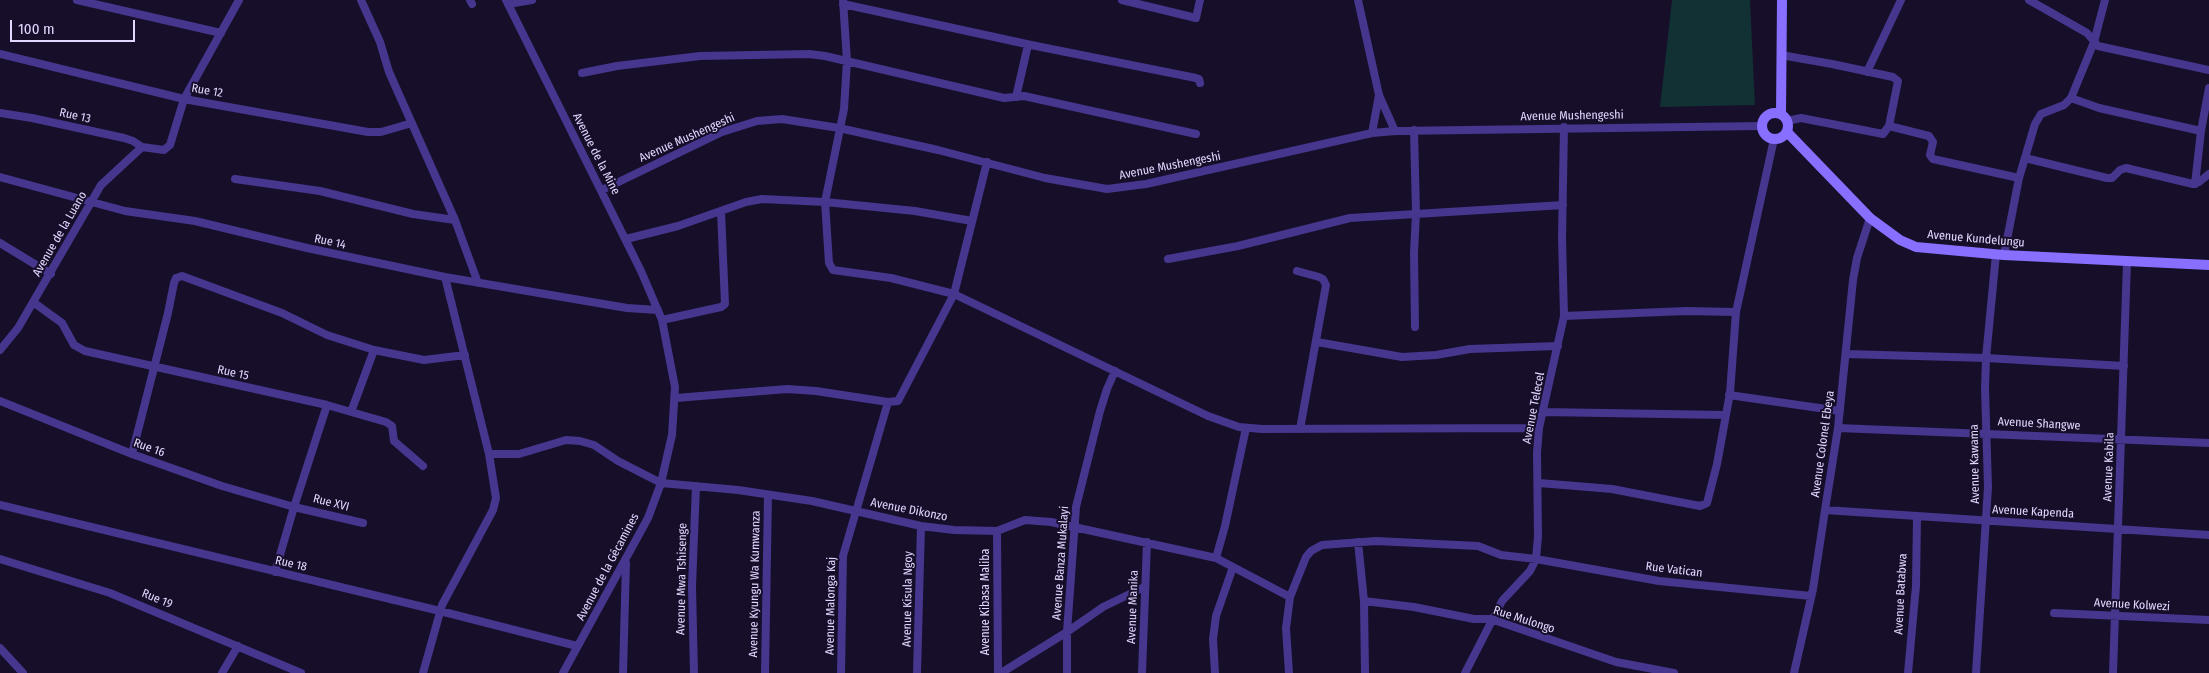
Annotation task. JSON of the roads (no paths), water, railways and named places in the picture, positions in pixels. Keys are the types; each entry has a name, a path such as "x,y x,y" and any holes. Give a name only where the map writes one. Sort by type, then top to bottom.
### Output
{"street":[{"path":"77,0 221,33"},
{"path":"142,147 160,150 168,147 184,98 239,0"},
{"path":"361,0 455,220 478,283"},
{"path":"507,2 532,0"},
{"path":"1122,0 1196,18 1200,0"},
{"path":"1358,0 1379,95 1395,131"},
{"path":"1782,0 1782,55 1784,117 1787,132 1782,137 1774,139 1765,135 1761,126 1766,116 1776,113 1784,117 1802,118 1877,134 1885,133 1889,126 1898,81 1893,77 1782,55"},
{"path":"1867,72 1901,0"},
{"path":"2029,0 2086,33 2094,42 2101,46 2209,70"},
{"path":"2104,0 2094,42 2070,98 2099,108 2201,130"},
{"name":"Avenue de la Mine","path":"507,2 626,239 662,320"},
{"path":"1200,83 1199,79 1196,78 1028,45 843,2 847,61 844,109 825,202 829,263 833,270 891,278 954,294 1208,416 1246,428 1539,428"},
{"path":"1016,97 1028,45"},
{"name":"Rue 12","path":"0,54 184,98 368,132 381,132 412,123"},
{"path":"582,73 617,66 700,56 808,54 847,61 1004,98 1024,96 1196,134"},
{"path":"2195,184 2201,130 2207,112 2209,88"},
{"path":"1372,133 1379,95"},
{"name":"Avenue Kawama","path":"1976,673 1986,521 1986,358 2000,255 2019,178 2039,116 2047,110 2064,105 2070,98"},
{"name":"Rue 13","path":"0,113 124,138 134,141 142,147"},
{"name":"Avenue Mushengeshi","path":"602,190 693,145 738,126 757,121 782,119 839,128 987,162 1045,178 1107,189 1146,184 1372,133 1414,130 1564,127 1761,126"},
{"path":"1889,126 1928,136 1933,142 1930,155 1933,159 2019,178"},
{"name":"Avenue Telecel","path":"1465,673 1502,600 1530,571 1536,559 1539,428 1564,316 1562,205 1564,127"},
{"path":"1414,130 1416,213 1414,253 1415,327"},
{"name":"Avenue Kundelungu","path":"1787,132 1870,218 1900,240 1916,247 2000,255 2209,265"},
{"path":"1539,483 1612,489 1705,505 1712,486 1726,414 1736,312 1774,139"},
{"name":"Avenue de la Luano","path":"0,350 18,328 89,203 102,185 142,147"},
{"path":"2025,158 2107,178 2112,178 2120,170 2126,168 2195,184 2209,174"},
{"path":"676,398 787,389 816,391 888,402 895,402 900,399 954,294 987,162"},
{"name":"Rue 14","path":"0,177 89,203 134,213 195,221 307,248 445,277 627,308 658,310"},
{"path":"235,179 320,191 413,214 455,220"},
{"path":"626,239 678,226 762,199 825,202 915,210 972,221"},
{"path":"1168,259 1238,246 1299,229 1350,218 1562,205"},
{"path":"662,320 721,307 725,304 721,211"},
{"name":"Avenue Colonel Ebeya","path":"1794,673 1811,596 1838,428 1855,268 1870,218"},
{"path":"0,243 50,274"},
{"name":"Avenue Kabila","path":"2112,673 2127,262"},
{"path":"1297,271 1323,279 1326,286 1300,429"},
{"path":"132,454 155,367 174,283 176,278 182,276 282,314 327,336 374,350 424,360 465,355"},
{"path":"423,673 445,597 493,510 496,492 489,454 445,277"},
{"name":"Rue 15","path":"33,302 62,323 74,345 80,350 327,405 390,424 393,429 394,441 423,466"},
{"path":"1564,316 1686,311 1736,312"},
{"name":"Avenue de la Gécamines","path":"563,673 643,530 661,483 672,435 676,398 674,374 662,320"},
{"path":"1317,342 1402,357 1436,355 1470,349 1558,346"},
{"path":"351,412 374,350"},
{"path":"1846,354 1986,358 2124,366"},
{"name":"Avenue Banza Mukalayi","path":"1067,673 1067,632 1073,526 1088,452 1105,394 1116,371"},
{"path":"1729,395 1840,411"},
{"name":"Rue 16","path":"0,401 132,454 222,486 294,506"},
{"name":"Avenue Malonga Kaj","path":"841,673 842,565 845,546 888,402"},
{"path":"275,572 327,405"},
{"path":"1543,412 1726,414"},
{"path":"1216,558 1225,526 1246,428"},
{"name":"Avenue Shangwe","path":"1838,428 2209,444"},
{"path":"489,454 519,454 566,440 580,441 594,445 627,466 661,483"},
{"name":"Avenue Dikonzo","path":"661,483 826,503 921,526 954,530 997,531 1020,521 1031,520 1073,526 1216,558 1290,597"},
{"name":"Avenue Mwa Tshisenge","path":"694,673 692,586 696,486"},
{"name":"Avenue Kyungu Wa Kumwanza","path":"765,673 768,495"},
{"name":"Rue 18","path":"0,504 577,646"},
{"name":"Rue XVI","path":"294,506 364,523"},
{"name":"Avenue Kapenda","path":"1825,510 2209,535"},
{"name":"Avenue Batabwa","path":"1908,673 1916,586 1917,517"},
{"name":"Avenue Kisula Ngoy","path":"917,673 921,526"},
{"name":"Avenue Kibasa Maliba","path":"997,531 1000,673"},
{"name":"Avenue Manika","path":"1142,673 1147,542"},
{"path":"1358,542 1364,601 1365,673"},
{"name":"Rue Vatican","path":"1288,673 1286,628 1290,597 1296,578 1311,551 1322,545 1358,542 1409,542 1478,546 1487,548 1497,554 1659,581 1811,596"},
{"name":"Rue 19","path":"0,559 110,593 301,673"},
{"path":"623,673 626,560"},
{"path":"1215,673 1213,639 1216,616 1233,567"},
{"path":"1000,673 1067,632 1103,607 1144,587"},
{"name":"Rue Mulongo","path":"1364,601 1474,619 1491,619 1616,662 1674,673"},
{"name":"Avenue Kolwezi","path":"2054,613 2209,620"},
{"path":"222,673 238,646"},
{"path":"0,648 22,673"}]}
